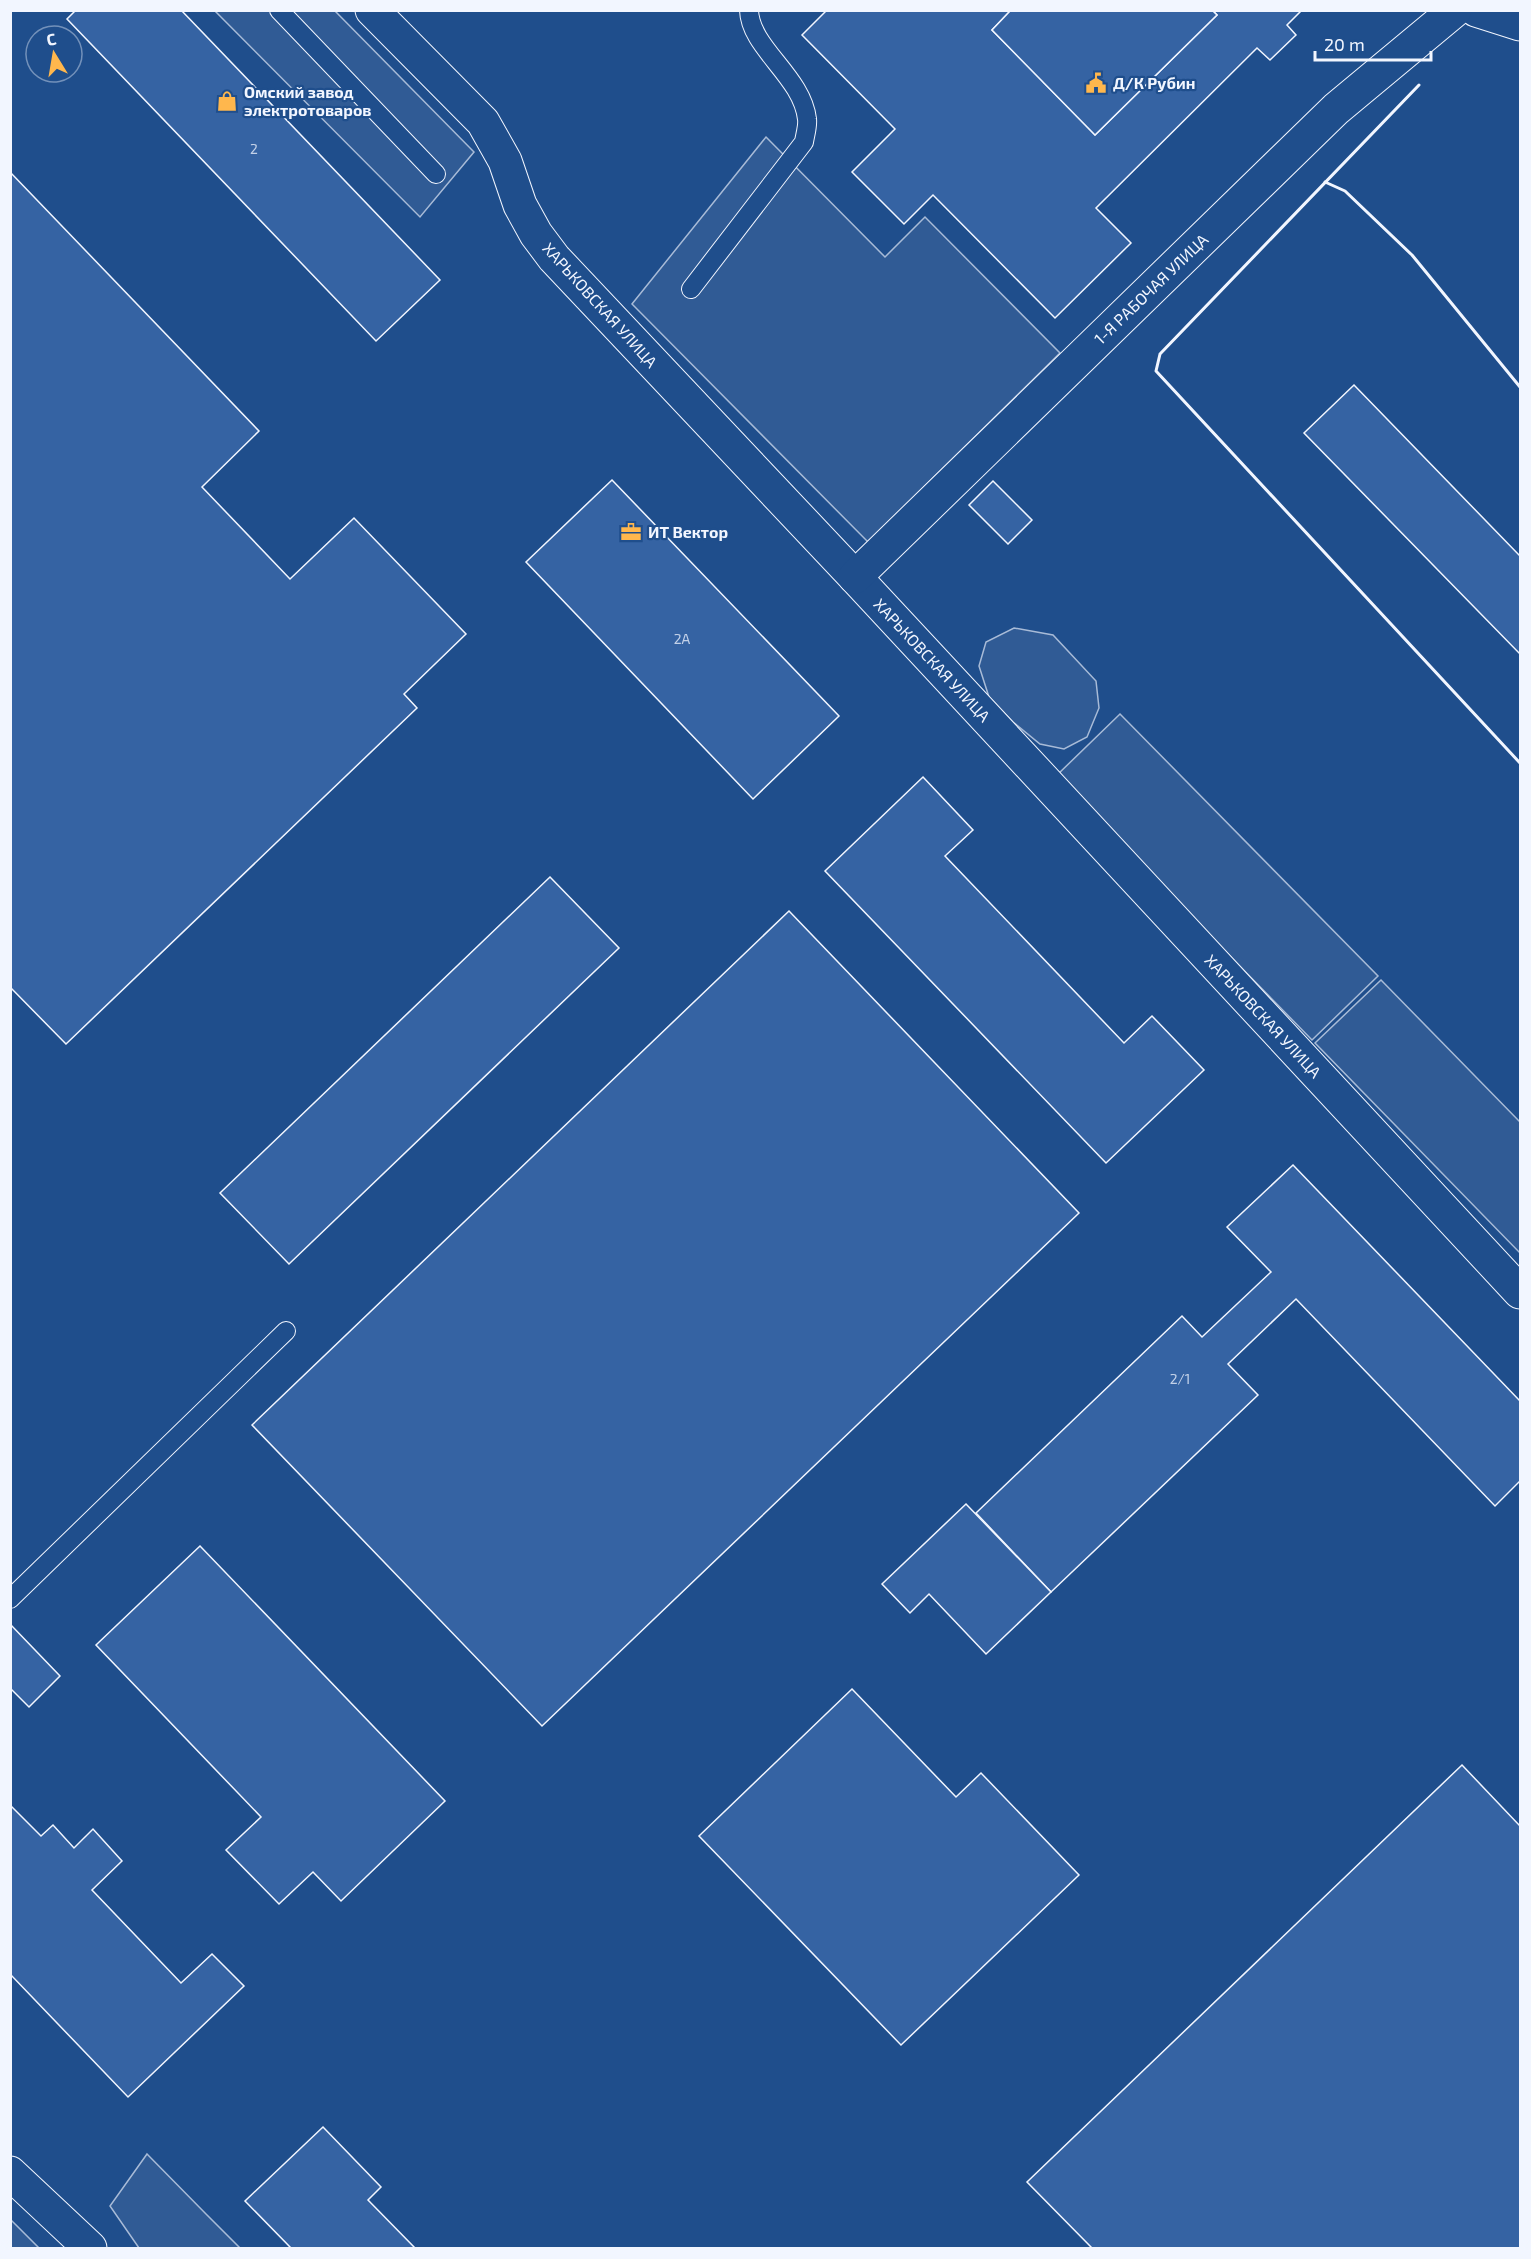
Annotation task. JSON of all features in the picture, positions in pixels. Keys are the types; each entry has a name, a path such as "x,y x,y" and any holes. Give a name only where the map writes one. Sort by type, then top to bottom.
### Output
{"street":[{"name":"ХАРЬКОВСКАЯ УЛИЦА","path":"372,10 483,122 505,161 520,205 536,234 554,258 855,577 1521,1292"},
{"name":"1-Я РАБОЧАЯ УЛИЦА","path":"855,577 1336,109 1455,10"},
{"path":"1476,10 1521,24"},
{"path":"10,2173 90,2248"}],"lane":[{"path":"279,10 436,174"},
{"path":"691,289 804,142 808,121 802,96 758,37 749,10"},
{"path":"10,1599 286,1331"}],"shaded area":[{"path":"215,11 335,11 474,152 420,217"},
{"path":"766,137 885,257 925,217 1060,353 868,542 632,304"},
{"path":"1014,628 1053,635 1096,681 1099,708 1087,737 1064,749 1040,744 1013,722 989,697 979,666 986,642"},
{"path":"1120,714 1378,976 1312,1040 1055,777"},
{"path":"1381,980 1520,1122 1520,1253 1315,1043"},
{"path":"147,2154 240,2248 139,2248 110,2206"},
{"path":"11,2220 39,2248 11,2248"}],"building":[{"path":"76,10 181,10 440,280 376,341 84,37 84,24 72,24 67,19"},
{"path":"827,10 1011,10 992,30 1095,135 1217,15 1212,10 1302,10 1287,25 1296,35 1270,60 1257,48 1096,208 1131,243 1055,318 933,195 904,224 852,172 895,129 802,35"},
{"name":"Д/К Рубин","path":"1011,10 1212,10 1217,15 1095,135 992,30"},
{"path":"10,172 259,431 202,487 290,579 354,518 466,634 404,694 417,708 66,1044 10,987"},
{"path":"1354,385 1520,556 1520,654 1304,433"},
{"path":"612,480 839,716 753,799 526,562"},
{"path":"993,481 1032,520 1008,544 969,505"},
{"path":"923,777 973,830 945,856 1124,1043 1152,1016 1204,1070 1106,1163 825,871"},
{"path":"550,877 619,948 289,1264 220,1193"},
{"path":"789,911 1079,1213 542,1726 252,1425"},
{"path":"1293,1165 1520,1401 1520,1481 1495,1506 1296,1299 1228,1364 1258,1395 1051,1592 976,1513 1182,1316 1202,1337 1271,1272 1227,1227"},
{"path":"966,1504 1051,1592 986,1654 929,1594 910,1613 882,1584"},
{"path":"200,1546 445,1801 341,1901 313,1872 279,1904 226,1850 261,1817 96,1645"},
{"path":"10,1624 60,1676 29,1707 10,1688"},
{"path":"852,1689 956,1797 981,1773 1079,1875 901,2045 699,1836"},
{"path":"1462,1765 1520,1826 1520,2248 1092,2248 1027,2182"},
{"path":"10,1805 41,1836 53,1825 74,1848 93,1829 122,1861 92,1890 181,1983 212,1954 244,1986 128,2097 10,1974"},
{"path":"323,2127 381,2187 368,2200 415,2248 291,2248 245,2201"}],"wall":[{"path":"1419,85 1160,354 1156,371 1520,763"},
{"path":"1325,182 1345,191 1412,255 1520,387"}],"place":[{"name":"Д/К Рубин","path":"1096,83"},
{"name":"Омский завод электротоваров","path":"227,101"},
{"name":"ИТ Вектор","path":"631,532"}]}
